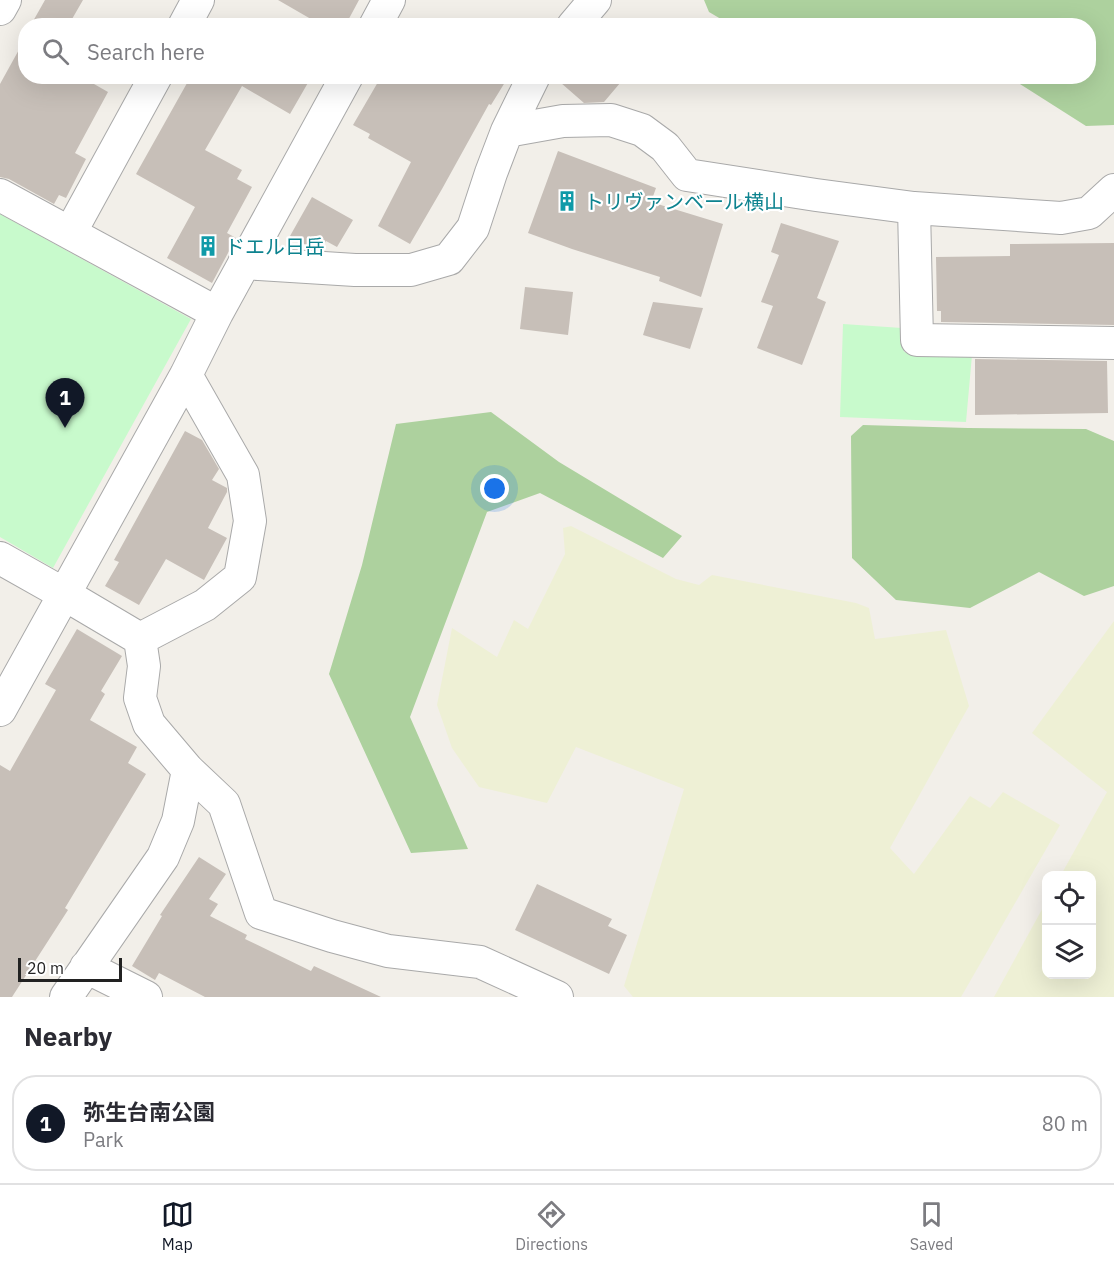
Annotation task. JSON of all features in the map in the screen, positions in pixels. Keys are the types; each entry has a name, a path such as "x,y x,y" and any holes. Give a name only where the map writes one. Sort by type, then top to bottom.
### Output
{"street":[{"path":"0,9 5,0"},
{"path":"188,18 198,0"},
{"path":"379,18 389,0"},
{"path":"580,18 595,0"},
{"path":"70,233 152,84"},
{"path":"0,710 186,375 217,313 343,84"},
{"path":"244,263 355,270 411,270 449,259 473,228 507,131 530,84"},
{"path":"507,131 563,122 611,120 642,130 665,147 687,175 914,208 1061,218 1089,213 1114,190"},
{"path":"0,195 217,313"},
{"path":"914,208 917,340 1114,343"},
{"path":"140,639 205,605 240,577 250,521 243,475 186,375"},
{"path":"0,558 140,639"},
{"path":"140,639 144,666 140,698 149,724 188,770 224,804 261,913 388,951 480,962 557,997"},
{"path":"66,997 163,857 178,821 188,770"},
{"path":"86,967 146,997"}],"green space":[{"path":"704,0 1114,0 1114,125 1086,126 1020,84 1096,84 1096,18 719,18 709,12"},
{"path":"0,214 191,319 53,568 0,537"},
{"path":"843,324 902,328 904,352 972,355 966,422 840,417"},
{"path":"491,412 559,462 682,536 663,558 540,493 487,512 410,717 468,849 411,853 329,674 362,565 396,424"},
{"path":"863,425 1086,429 1114,441 1114,586 1084,596 1039,572 970,608 896,600 852,558 851,436"},
{"path":"571,526 676,579 699,585 712,575 856,603 869,608 875,639 946,630 969,706 890,848 914,874 970,796 990,808 1003,792 1060,825 961,997 633,997 624,986 684,789 576,747 547,803 479,787 452,748 437,705 452,628 497,657 514,620 528,629 565,554 563,528"},
{"path":"1114,621 1114,997 994,997 1042,909 1042,979 1096,979 1096,871 1063,871 1107,792 1032,733"}],"building":[{"path":"45,0 83,0 73,18 35,18"},
{"path":"278,0 359,0 349,18 309,18"},
{"path":"18,51 18,84 94,84 108,92 75,153 86,159 66,198 59,195 54,204 9,179 0,177 0,84"},
{"path":"187,84 307,84 290,114 242,86 205,150 242,170 237,179 252,187 227,233 236,238 212,283 167,258 195,207 136,174"},
{"path":"377,84 504,84 491,105 489,104 410,244 378,226 411,162 368,138 370,134 353,125"},
{"path":"562,84 619,84 604,102 584,103"},
{"path":"558,151 656,188 651,202 723,224 701,297 659,281 660,277 528,233"},
{"path":"312,197 353,220 337,247 326,241 321,250 313,249 290,236"},
{"path":"781,223 839,241 817,298 826,302 802,365 757,348 773,306 761,302 779,255 771,252"},
{"path":"1114,243 1114,325 941,322 941,311 937,311 936,257 1010,256 1010,244"},
{"path":"525,287 573,292 568,335 520,329"},
{"path":"653,302 703,308 690,349 643,335"},
{"path":"975,359 1107,361 1108,413 975,415"},
{"path":"185,431 202,440 219,469 212,480 227,488 208,528 227,538 204,580 166,559 139,605 105,586 119,562 114,560"},
{"path":"77,629 122,656 101,691 105,694 90,720 137,747 128,763 146,774 65,908 68,910 12,997 0,997 0,765 10,771 56,690 45,684"},
{"path":"199,857 226,874 209,899 218,904 210,916 247,935 245,939 311,971 314,966 381,997 205,997 159,973 155,980 132,966 162,916 160,915"},
{"path":"537,884 612,919 608,926 627,935 609,974 515,930"}],"place":[{"name":"トリヴァンベール横山","path":"567,201"},
{"name":"ドエル日岳","path":"208,246"},
{"name":"弥生台南公園","path":"65,428"}]}
